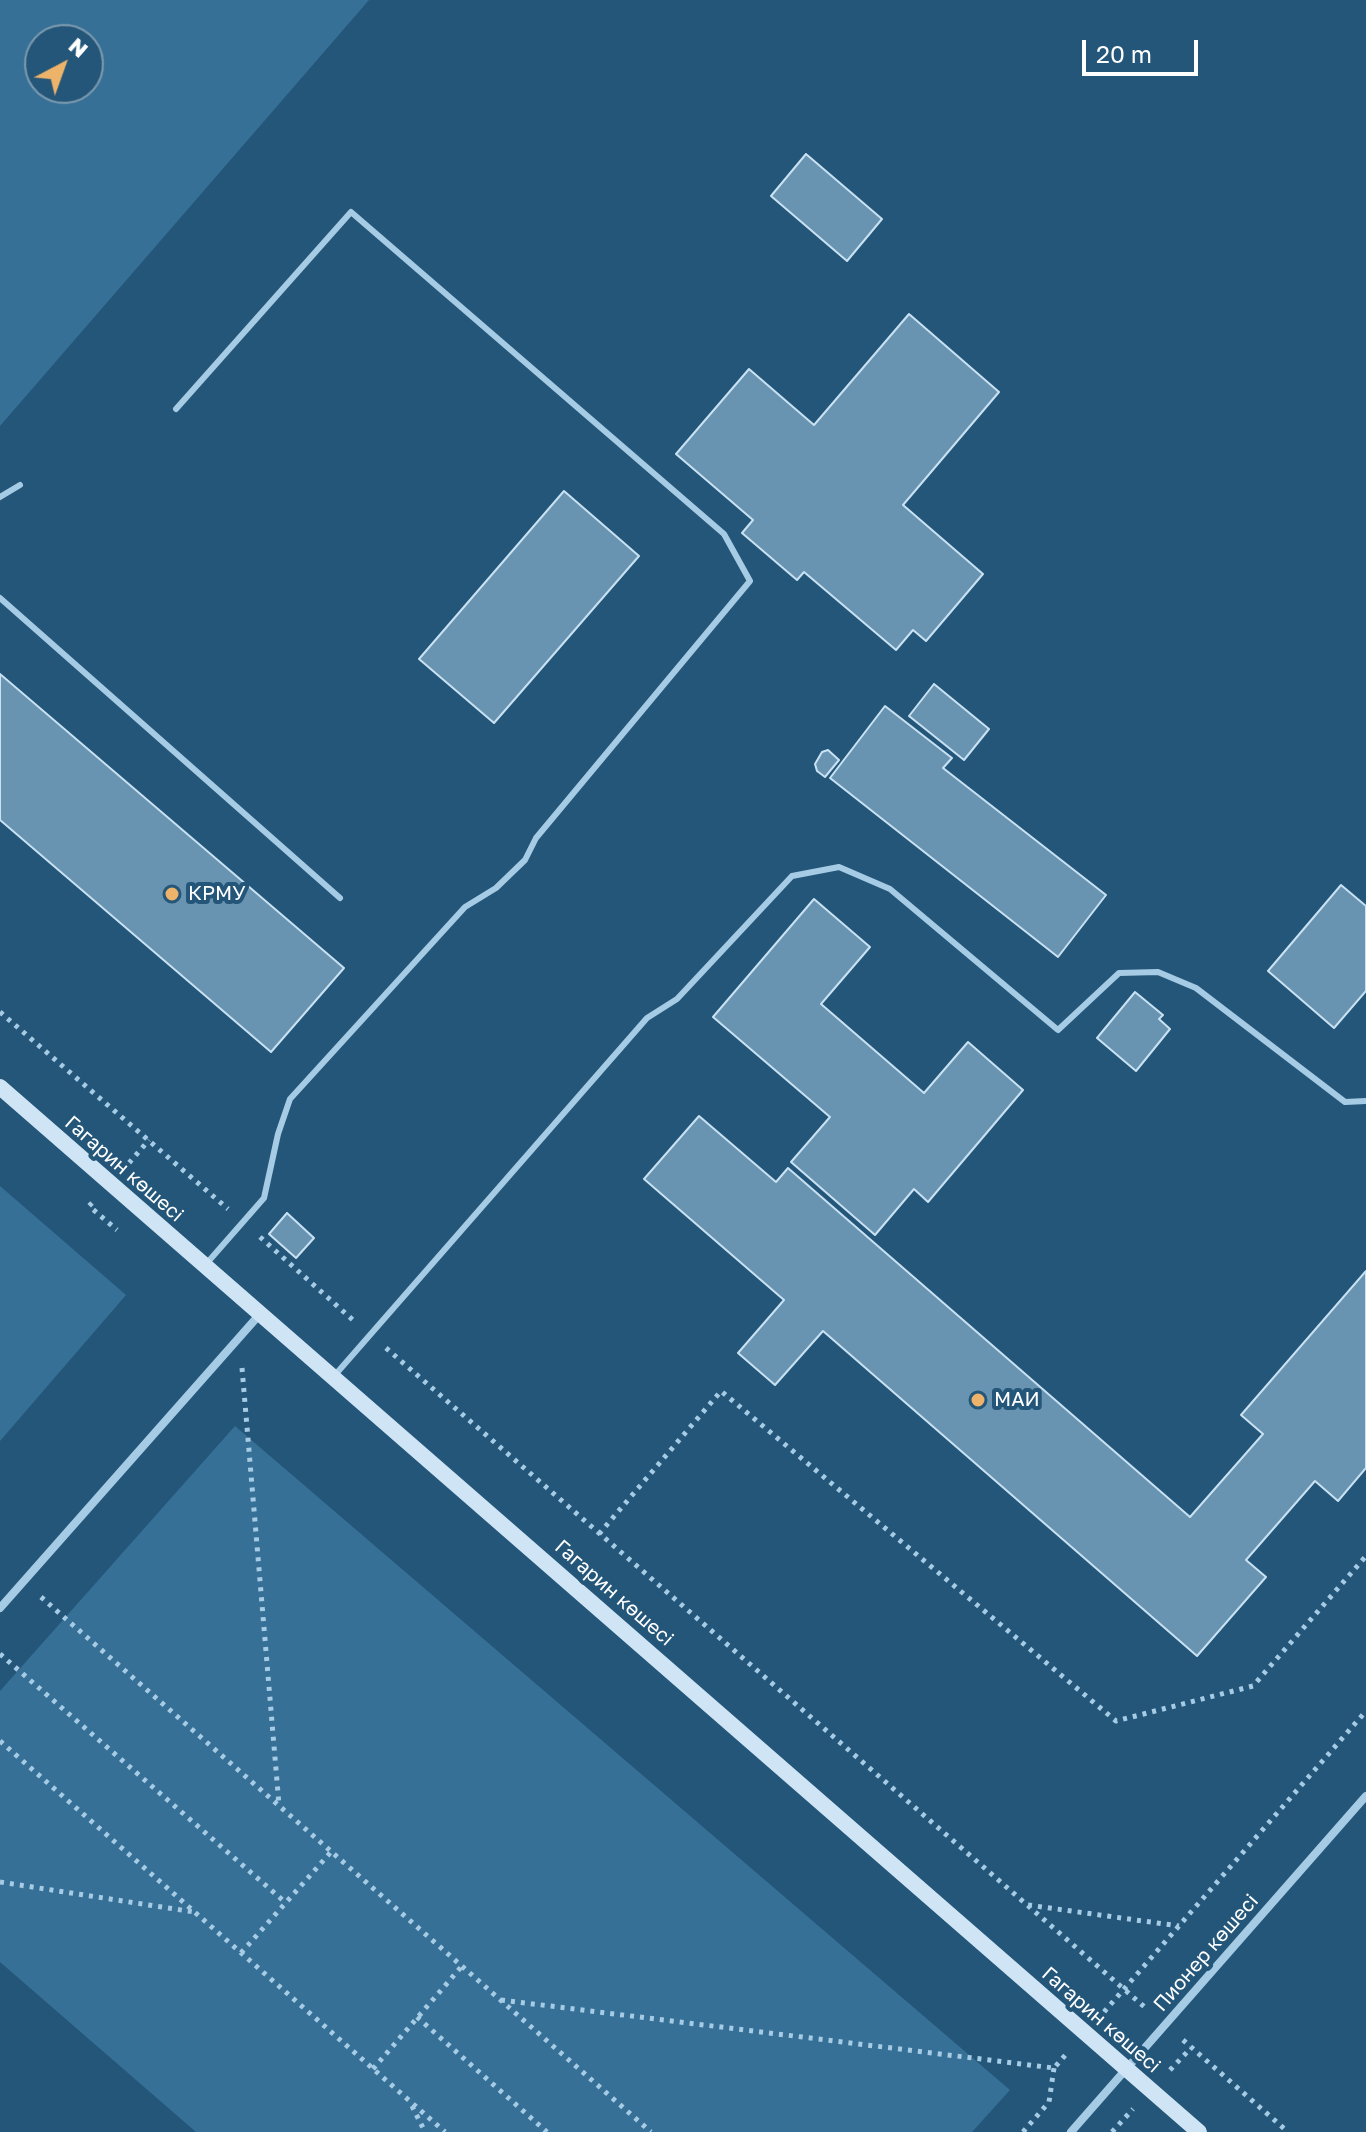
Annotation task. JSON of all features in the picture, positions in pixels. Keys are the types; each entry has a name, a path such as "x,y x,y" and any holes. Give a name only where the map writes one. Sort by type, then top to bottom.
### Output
{"main road":[{"name":"Гагарин көшесі","path":"0,1087 1199,2132"}],"street":[{"path":"0,1608 260,1314"},
{"name":"Пионер көшесі","path":"1071,2132 1366,1796"}],"lane":[{"path":"176,409 351,212 724,534 750,581 536,838 525,860 496,888 465,907 290,1099 278,1134 264,1198 205,1266"},
{"path":"0,497 20,485"},
{"path":"0,598 340,898"},
{"path":"334,1376 647,1018 677,999 792,876 839,867 890,889 1058,1030 1119,973 1158,972 1196,988 1345,1102 1366,1101"}],"path":[{"path":"0,1012 1288,2132"},
{"path":"123,1236 89,1206 149,1140"},
{"path":"239,1336 279,1806"},
{"path":"599,1534 721,1391 1116,1721 1253,1686 1366,1556"},
{"path":"24,1581 651,2132"},
{"path":"0,1654 286,1903"},
{"path":"0,1741 445,2132"},
{"path":"241,1953 331,1852"},
{"path":"0,1882 195,1912"},
{"path":"1027,1905 1179,1926"},
{"path":"373,2069 462,1966"},
{"path":"417,2017 547,2132"},
{"path":"1023,2132 1049,2102 1054,2068"},
{"path":"410,2102 425,2132"}],"shaded area":[{"path":"0,0 369,0 0,426"},
{"path":"0,1186 126,1295 0,1441"},
{"path":"235,1426 1010,2090 972,2132 196,2132 0,1962 0,1691"}],"building":[{"path":"806,154 882,219 847,261 771,196"},
{"path":"909,314 999,392 903,505 983,574 926,641 913,630 896,650 804,572 797,580 742,533 753,520 676,454 749,369 814,425"},
{"path":"564,491 639,556 494,723 419,659"},
{"name":"КРМУ","path":"0,674 344,968 271,1052 0,820"},
{"path":"934,684 989,729 964,760 909,716"},
{"path":"885,706 952,758 943,768 1106,895 1058,957 830,778"},
{"path":"828,750 839,760 825,777 817,771 815,764 822,752"},
{"path":"1341,885 1366,906 1366,991 1334,1028 1268,971"},
{"path":"814,899 870,947 821,1004 924,1093 968,1042 1023,1090 928,1202 914,1189 875,1235 791,1162 830,1117 713,1017"},
{"path":"1135,992 1163,1015 1159,1019 1170,1029 1136,1071 1097,1038"},
{"name":"МАИ","path":"699,1116 776,1182 788,1168 1190,1517 1263,1434 1241,1415 1366,1271 1366,1468 1338,1501 1315,1481 1246,1560 1266,1577 1197,1656 823,1331 775,1385 738,1353 784,1300 644,1179"},
{"path":"287,1213 314,1238 296,1258 269,1234"}],"place":[{"name":"КРМУ","path":"172,894"},
{"name":"МАИ","path":"978,1400"}]}
